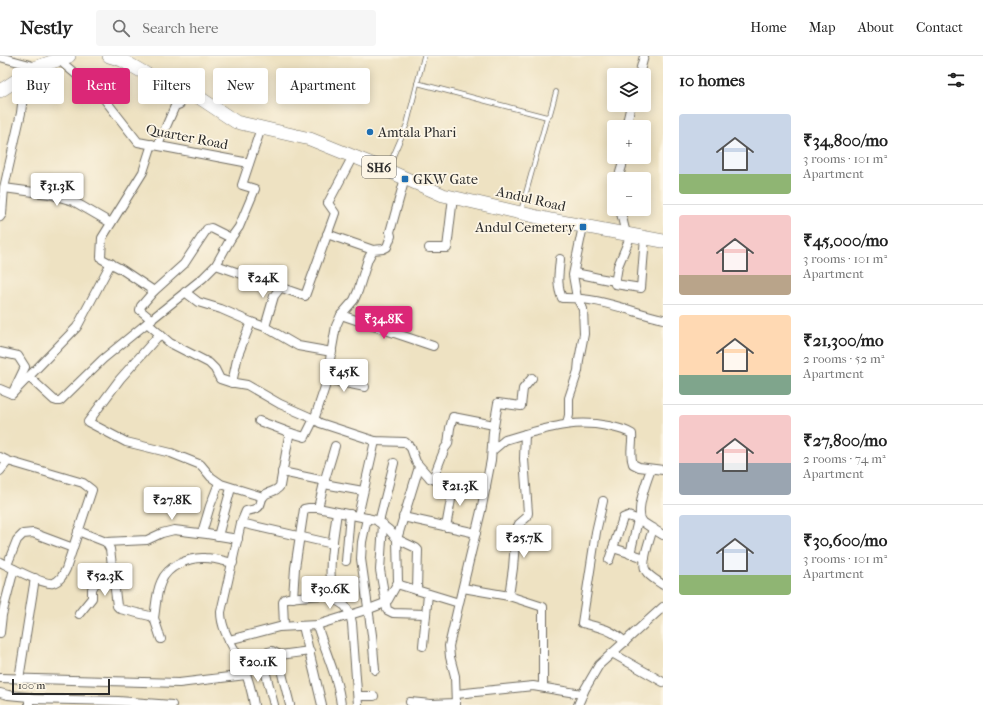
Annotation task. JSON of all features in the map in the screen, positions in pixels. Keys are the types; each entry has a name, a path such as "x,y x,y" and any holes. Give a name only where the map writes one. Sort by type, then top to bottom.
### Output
{"main road":[{"name":"Andul Road","path":"109,56 122,60 138,69"},
{"path":"0,91 37,67 64,58"},
{"name":"Andul Road","path":"205,101 236,122 310,139 387,170 443,195 520,213 663,241"}],"street":[{"path":"641,68 644,56"},
{"path":"0,57 37,67 24,87 21,113 4,188 2,214 0,216"},
{"name":"Quarter Road","path":"64,58 102,96 138,142 249,162"},
{"path":"154,291 101,257 102,238 143,172 175,106 180,104"},
{"path":"29,377 54,400 57,402 60,401 103,359 150,322 216,265 239,227 255,189 242,185 261,128"},
{"path":"216,265 305,296 335,213 328,203 353,156"},
{"path":"327,234 373,250 383,250 387,247 391,236 390,232 405,178"},
{"path":"4,188 49,194 73,201 111,223"},
{"path":"429,248 447,248 453,197"},
{"path":"622,216 628,234 618,266 615,284 640,288 645,237"},
{"path":"567,424 569,415 569,398 578,371 578,360 584,334 584,309 577,298 574,287 574,273 583,226"},
{"path":"231,238 211,228 207,228 184,264 154,291 141,306 140,310 160,334 170,343 209,363 215,369 220,379 232,383 247,385 276,402 320,423 375,441 405,442 411,448 419,467 430,478 440,482 486,488"},
{"path":"259,421 305,437 314,419 326,379 336,326 341,315 354,300 368,259 373,250"},
{"path":"560,259 558,276 559,291 562,298 577,298 599,301 663,319"},
{"path":"12,394 77,327 111,263"},
{"path":"574,273 592,276 599,279 616,280"},
{"path":"265,327 274,296 281,287"},
{"path":"185,292 198,302 221,309 265,327 298,346 332,352"},
{"path":"341,315 433,346"},
{"path":"232,383 238,355 251,322"},
{"path":"160,334 120,379 88,422 126,442 171,453 201,465 211,477 219,483 263,497"},
{"path":"0,352 18,356 25,367 12,394"},
{"path":"410,702 456,704 455,676 449,646 486,488 498,403 521,406 523,389 532,378"},
{"path":"326,379 365,387"},
{"path":"0,389 12,394"},
{"path":"430,478 434,476 448,444 453,417 494,425"},
{"path":"492,450 505,440 525,434 567,424 591,423 624,430 632,434 630,457 633,464 639,467 663,470"},
{"path":"253,705 243,666 229,640 223,625 221,612 241,523 246,511 258,508 266,494 278,489 289,436 291,433"},
{"path":"509,596 516,530 519,524 527,517 528,513 524,459 525,434"},
{"path":"346,561 354,515 363,491 375,441"},
{"path":"318,508 335,446"},
{"path":"0,457 8,462 83,483 92,490 63,576 58,580 49,583 7,566"},
{"path":"0,471 8,462"},
{"path":"394,463 381,523 380,570 385,603 387,610 390,612 425,614"},
{"path":"229,640 284,626 317,625 385,603 398,582 397,539 419,467"},
{"path":"630,554 640,520 641,499 651,469"},
{"path":"282,472 363,491"},
{"path":"202,533 219,483"},
{"path":"446,527 454,483"},
{"path":"218,536 231,488"},
{"path":"603,501 592,553 582,623 610,631 616,634 624,642"},
{"path":"293,598 299,537 304,509 309,508 318,508 376,520 397,539 416,548 418,550 417,590"},
{"path":"337,512 330,575 336,602 345,607 350,615 353,633 358,705"},
{"path":"609,560 623,518 628,516 640,520 663,535"},
{"path":"403,517 476,533"},
{"path":"367,518 362,542 361,559 369,609 375,670"},
{"path":"241,523 333,544"},
{"path":"653,528 644,565 646,571 663,585"},
{"path":"78,531 106,542 147,540 174,530 238,539"},
{"path":"0,633 7,566 18,540 23,534 33,533 73,548"},
{"path":"106,542 110,549 117,606 120,609 154,618"},
{"path":"613,548 645,558"},
{"path":"161,639 154,618 158,590 161,581 168,571 181,562 194,559 205,558 232,562"},
{"path":"79,614 92,598 92,589 99,577 113,577"},
{"path":"19,679 35,578"},
{"path":"398,582 403,587 459,603"},
{"path":"463,588 509,596 540,606 544,610 543,687"},
{"path":"284,626 283,602 285,599 333,594"},
{"path":"423,646 428,594"},
{"path":"578,705 582,694 599,665 663,607"},
{"path":"317,625 323,647 337,679 341,705"},
{"path":"303,626 322,705"},
{"path":"243,666 272,651 283,655 310,651"},
{"path":"612,653 663,682"},
{"path":"278,654 290,705"},
{"path":"261,656 274,705"},
{"path":"0,678 179,683 246,675"},
{"path":"456,694 533,686 582,694"},
{"path":"0,693 29,697 29,702 118,700 172,705"},
{"path":"358,696 374,696"}],"lane":[{"path":"387,170 407,124 424,56"},
{"path":"417,83 547,117"},
{"path":"520,213 547,117 550,114 556,92"}],"place":[{"name":"Amtala Phari","path":"370,132"},
{"name":"GKW Gate","path":"405,179"},
{"name":"Andul Cemetery","path":"583,227"}]}
